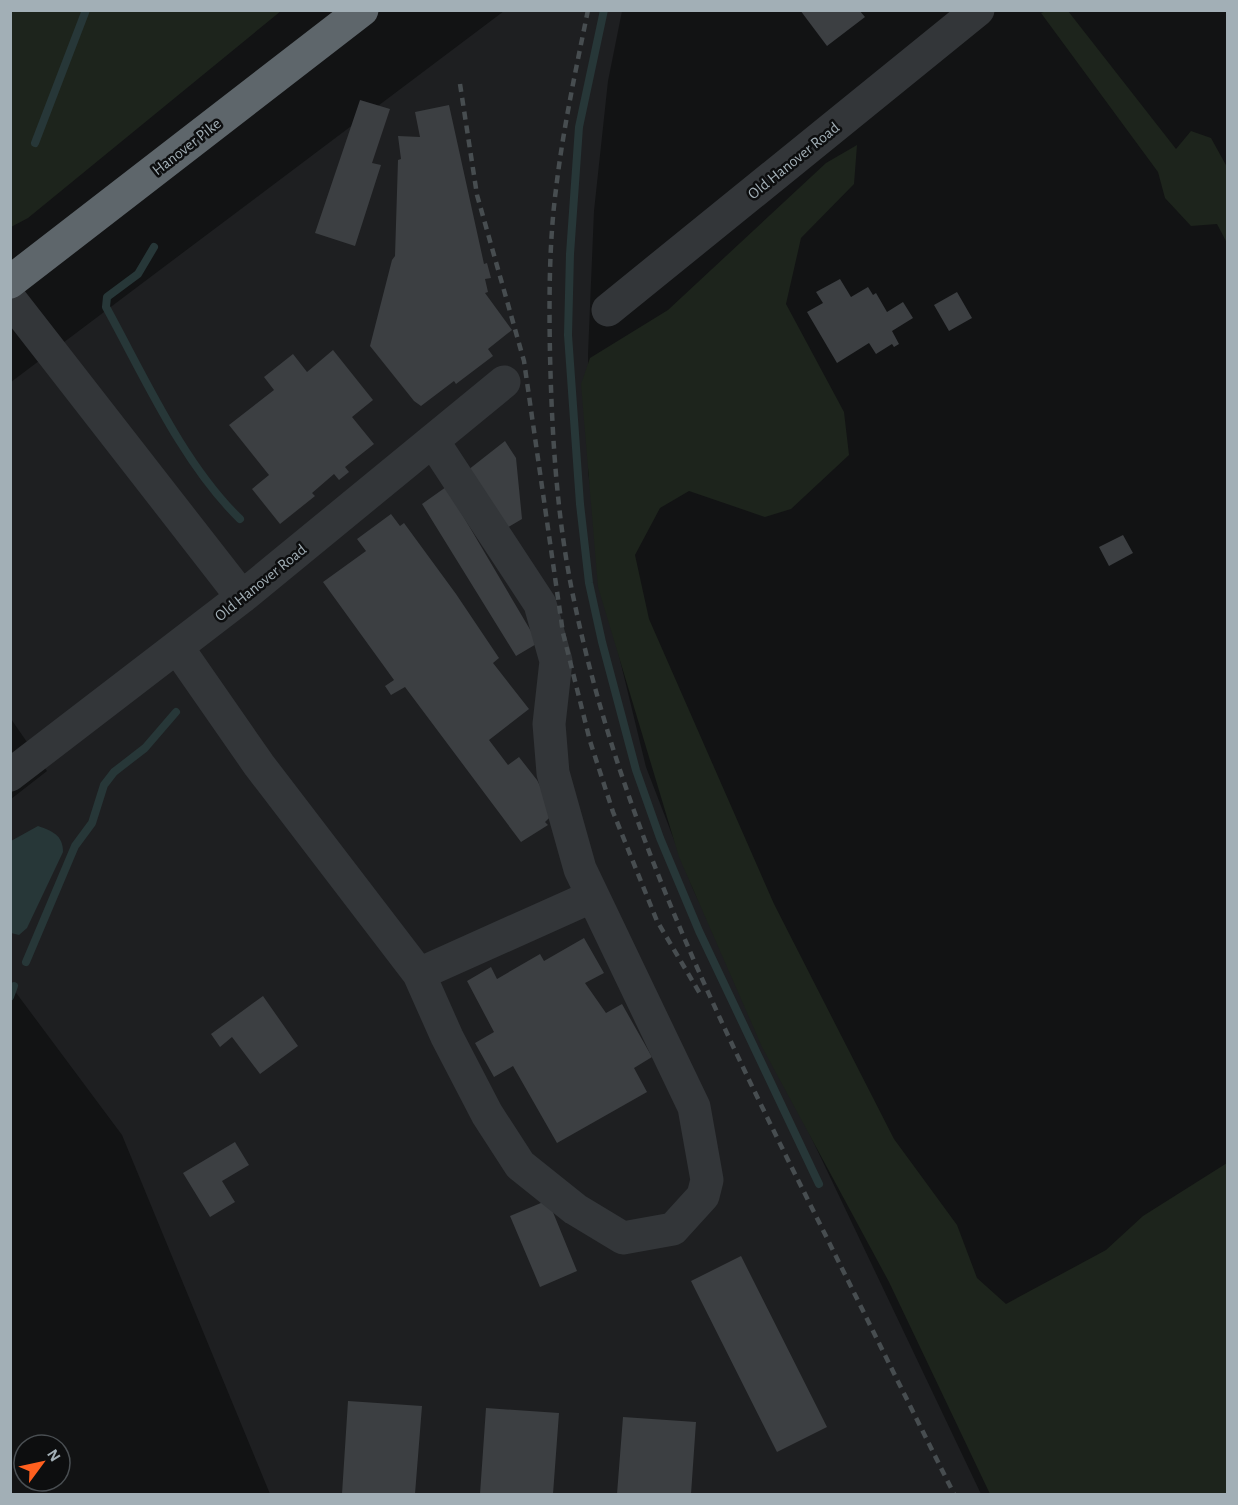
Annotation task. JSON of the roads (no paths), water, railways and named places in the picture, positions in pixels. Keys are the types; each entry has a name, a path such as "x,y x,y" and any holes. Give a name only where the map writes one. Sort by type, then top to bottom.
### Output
{"highway":[{"name":"Hanover Pike","path":"10,282 362,10"}],"street":[{"name":"Old Hanover Road","path":"608,310 978,10"},
{"path":"10,299 242,597"},
{"name":"Old Hanover Road","path":"10,775 242,597 504,382"},
{"path":"177,646 259,765 419,974 447,1037 482,1105 520,1165 575,1209 623,1238 674,1228 703,1196 707,1180 694,1107 580,869 553,773 549,724 556,661 540,604 433,441"},
{"path":"419,974 593,896"}],"waterway":[{"path":"35,143 86,10"},
{"path":"604,10 579,127 570,254 568,335 580,504 589,583 636,770 660,838 699,931 819,1184"},
{"path":"154,247 138,274 107,297 106,307 183,446 219,497 240,519"},
{"path":"26,962 75,846 92,823 104,785 114,772 145,748 176,712"},
{"path":"10,997 14,986"}],"railway":[{"path":"588,10 566,122 556,189 551,251 550,354 552,417 564,543 575,605 593,679 614,752 639,824 696,964 760,1102 954,1494"},
{"path":"460,84 477,195 524,361 563,633 590,741 613,812 657,921 702,997"}]}
